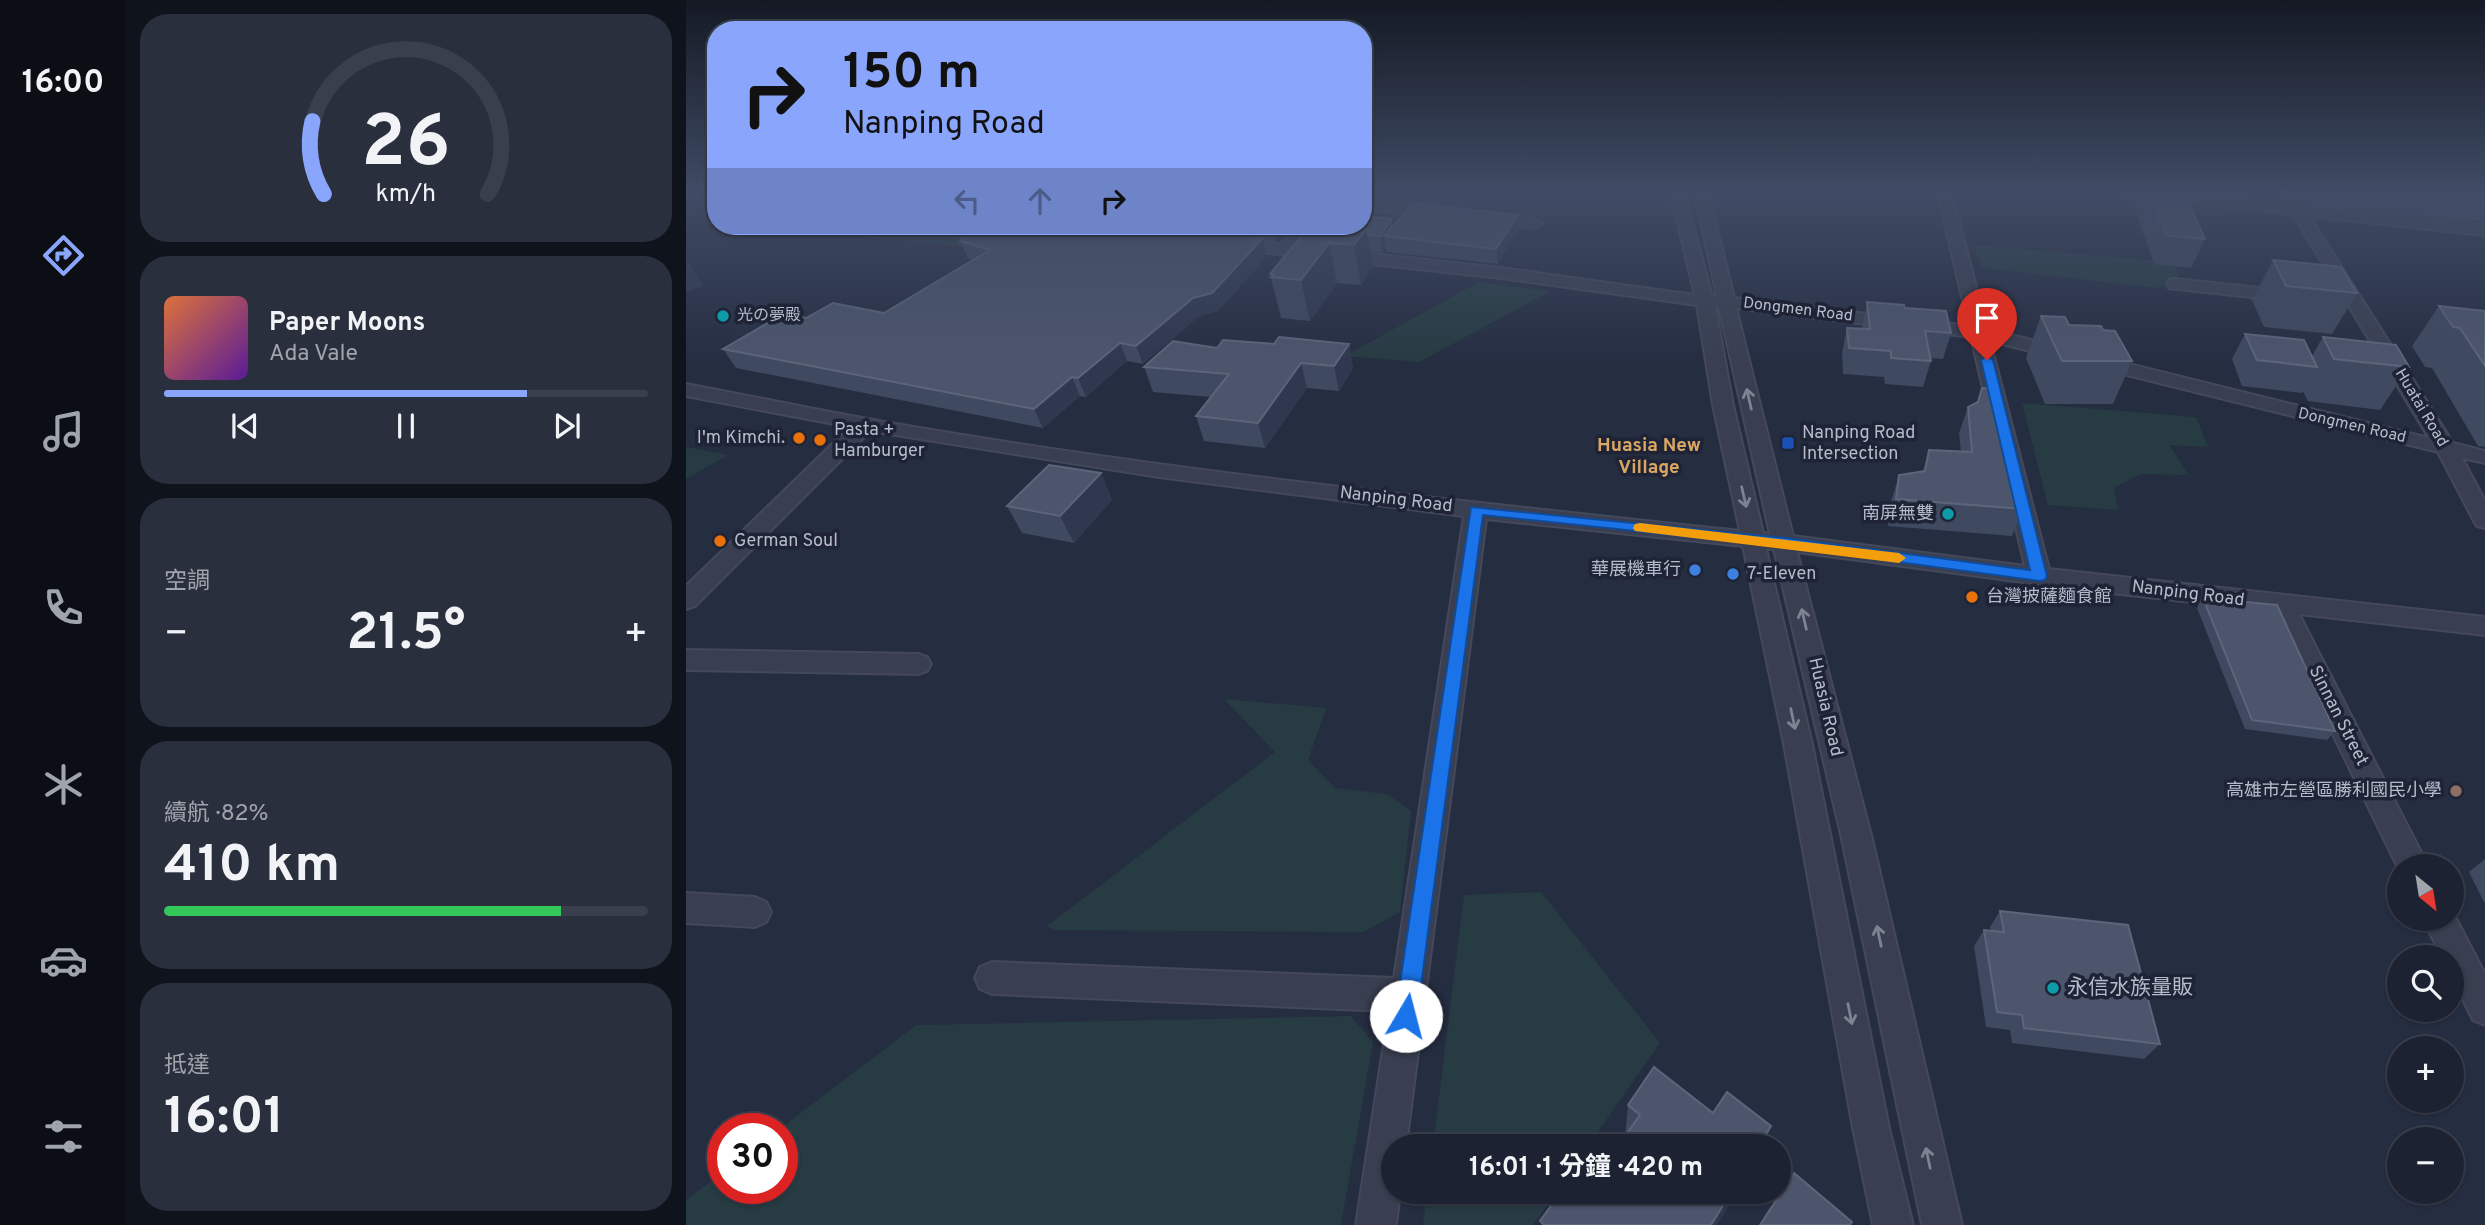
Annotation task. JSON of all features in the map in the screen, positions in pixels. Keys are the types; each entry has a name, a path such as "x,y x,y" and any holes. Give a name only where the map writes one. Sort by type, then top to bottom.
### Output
{"street":[{"name":"Dongmen Road","path":"1287,248 1980,332 2485,457"},
{"name":"Huasia Road","path":"1697,248 1716,302 1786,542 1870,895 1942,1225"},
{"name":"Huasia Road","path":"1709,248 1716,302 1713,357 1798,744 1871,1128 1893,1225"},
{"path":"1959,248 2039,576"},
{"name":"Huatai Road","path":"2321,248 2445,448 2485,521"},
{"path":"2175,284 2301,297"},
{"path":"2328,300 2356,303"},
{"name":"Nanping Road","path":"687,391 865,424 1083,459 1476,510 1786,542 2039,576 2485,626"},
{"path":"686,600 865,424"},
{"path":"1377,1225 1476,510"},
{"name":"Sinnan Street","path":"2282,604 2407,854"},
{"path":"686,660 918,664"},
{"path":"686,908 755,912"},
{"path":"2446,931 2485,1008"},
{"path":"992,978 1409,995"}],"shaded area":[{"path":"990,248 1028,248 1023,251"},
{"path":"1975,248 2011,248 2175,262 2180,282 2157,288 1982,268"},
{"path":"1479,282 1551,291 1419,362 1345,356"},
{"path":"2022,403 2196,417 2208,447 2169,445 2189,475 2140,474 2114,488 2118,510 2048,505"},
{"path":"686,447 728,455 686,479"},
{"path":"1224,699 1326,708 1308,760 1335,788 1387,794 1411,811 1400,912 1364,932 1056,930 1047,926 1275,752"},
{"path":"1541,892 1660,1043 1596,1134 1434,1134 1464,895"},
{"path":"1351,1016 1373,1042 1341,1225 686,1225 686,1200 707,1184 707,1204 798,1204 798,1115 916,1025"},
{"path":"1426,1204 1548,1204 1533,1225 1423,1225"}],"building":[{"path":"984,248 1254,248 1212,293 1193,298 1136,346 1120,343 1078,378 1072,377 1034,409 723,349 783,314 806,318 833,303 884,313 990,250"},
{"path":"1292,248 1325,248 1301,280 1271,277 1274,275 1270,274"},
{"path":"2273,260 2341,267 2357,293 2286,286"},
{"path":"1867,302 1946,311 1951,333 1925,331 1931,361 1891,358 1891,351 1849,348 1847,328 1870,329"},
{"path":"2439,306 2485,311 2485,366 2460,328 2453,327"},
{"path":"2041,316 2065,317 2069,325 2101,326 2103,330 2115,331 2132,361 2062,361"},
{"path":"2245,334 2304,340 2317,367 2257,360"},
{"path":"1279,337 1349,344 1334,366 1301,363 1258,423 1196,416 1229,374 1144,367 1173,341 1217,348 1223,340 1274,344"},
{"path":"2323,337 2396,345 2409,367 2334,359"},
{"path":"1982,388 1996,389 2002,415 2003,445 2023,509 1896,499 1899,475 1925,471 1929,450 1972,452 1968,407 1978,402"},
{"path":"1049,465 1101,473 1060,516 1007,506"},
{"path":"2203,598 2277,605 2335,731 2252,720"},
{"name":"永信水族量販","path":"2000,911 2128,925 2160,1044 2024,1028 2022,1015 1997,1012 1984,930 2004,932"},
{"path":"1654,1067 1713,1113 1727,1092 1771,1126 1766,1134 1627,1134 1640,1115 1628,1105"},
{"path":"1794,1173 1852,1222 1850,1225 1760,1225 1774,1204 1791,1204 1791,1178"},
{"path":"1552,1204 1724,1204 1711,1225 1544,1225 1540,1221"}],"slow traffic":[{"path":"1640,528 1786,542 1899,558"}],"place":[{"name":"光の夢殿","path":"723,316"},
{"name":"I'm Kimchi.","path":"799,438"},
{"name":"Pasta + Hamburger","path":"820,440"},
{"name":"Nanping Road Intersection","path":"1788,443"},
{"name":"南屏無雙","path":"1948,514"},
{"name":"German Soul","path":"720,541"},
{"name":"華展機車行","path":"1695,570"},
{"name":"7-Eleven","path":"1733,574"},
{"name":"台灣披薩麵食館","path":"1972,597"},
{"name":"高雄市左營區勝利國民小學","path":"2456,791"},
{"name":"永信水族量販","path":"2053,988"}],"district":[{"name":"Huasia New Village","path":"1649,457"}],"route":[{"path":"1406,1016 1476,510 1786,542 2039,576 1987,360"}]}
